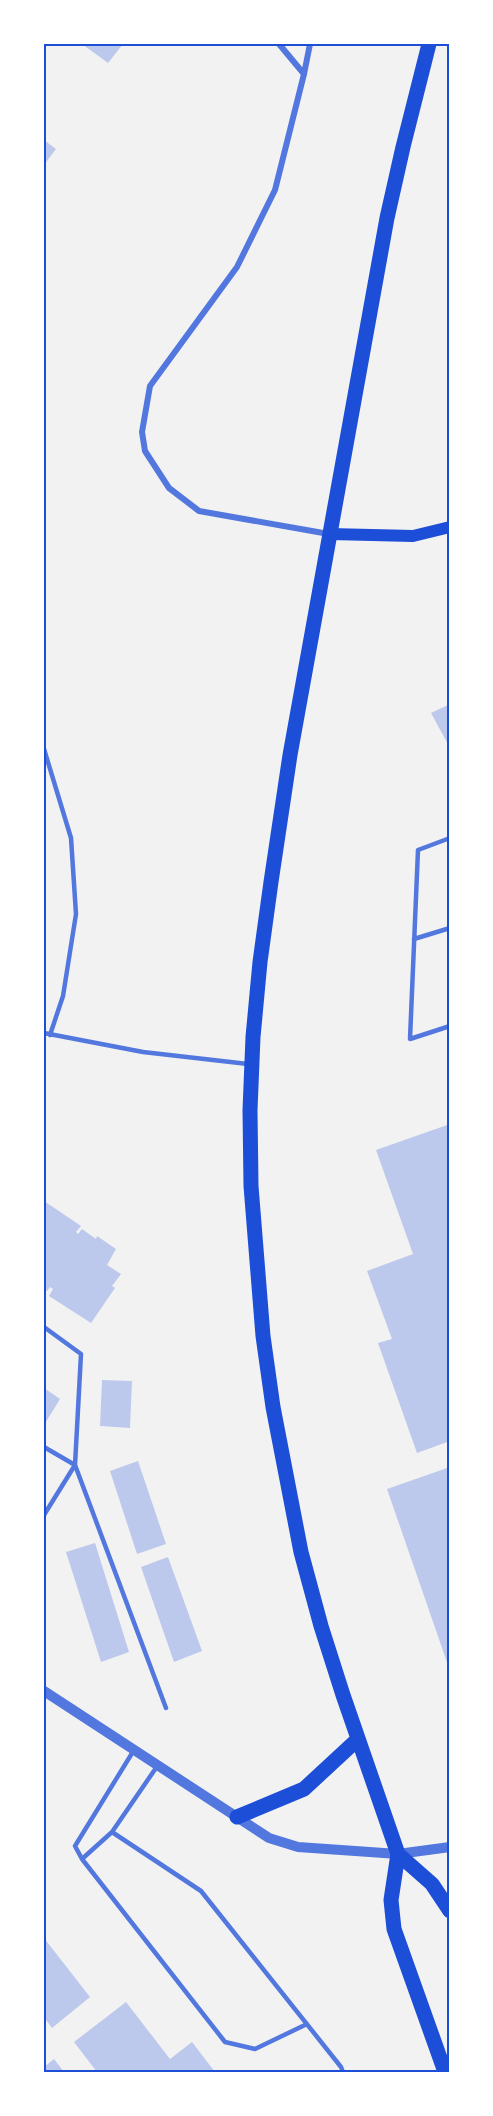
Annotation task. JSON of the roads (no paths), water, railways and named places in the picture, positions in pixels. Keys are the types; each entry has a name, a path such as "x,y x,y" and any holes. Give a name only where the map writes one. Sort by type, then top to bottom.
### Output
{"main road":[{"path":"429,44 402,147 387,218 290,755 260,962 250,1110 251,1186 262,1336 301,1552 321,1626 398,1854 391,1900 394,1929 446,2073"},
{"path":"330,534 413,536 450,527"},
{"path":"237,1817 304,1789 358,1739"},
{"path":"398,1854 432,1884 450,1911"}],"street":[{"path":"279,44 304,74"},
{"path":"310,44 274,190 237,267 150,386 142,432 145,451 169,488 199,511 330,534"},
{"path":"44,1691 269,1838 298,1847 398,1854 450,1847"}],"lane":[{"path":"44,749 71,838 76,914 63,996 50,1035"},
{"path":"450,838 418,850 410,1039 450,1026"},
{"path":"414,939 450,928"},
{"path":"44,1033 143,1052 252,1064"},
{"path":"44,1327 81,1354 75,1465 166,1708"},
{"path":"44,1447 75,1465"},
{"path":"44,1515 75,1465"},
{"path":"134,1750 75,1846 82,1859 225,2042 255,2049 307,2024"},
{"path":"82,1859 112,1832 158,1765"},
{"path":"112,1832 201,1891 341,2067 343,2073"}]}
